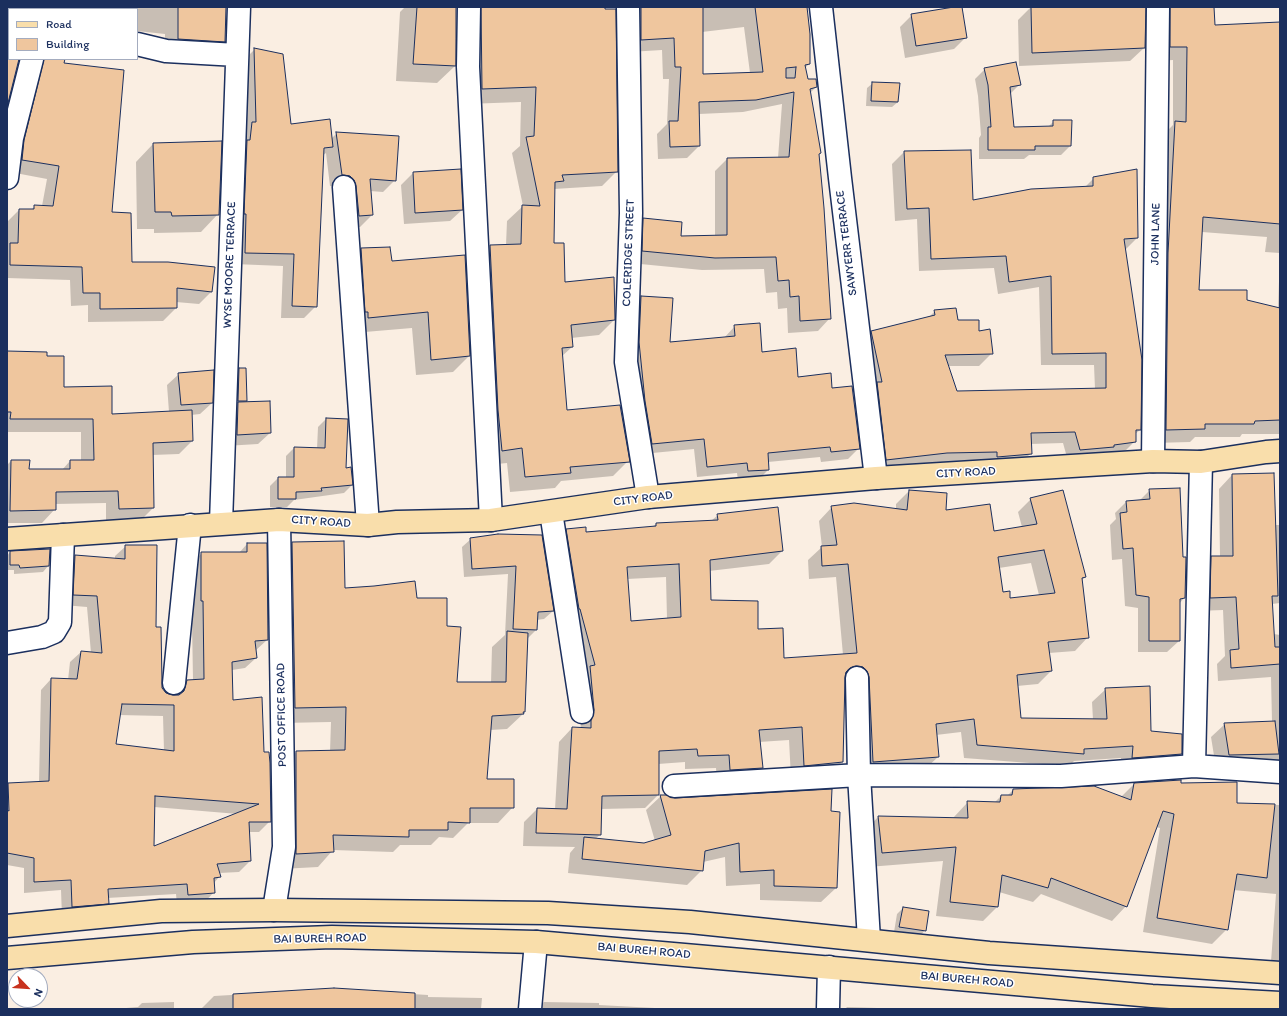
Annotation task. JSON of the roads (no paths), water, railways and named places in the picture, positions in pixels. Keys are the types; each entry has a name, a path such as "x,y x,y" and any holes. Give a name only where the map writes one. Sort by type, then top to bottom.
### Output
{"main road":[{"name":"CITY ROAD","path":"7,539 221,522 279,520 368,525 397,522 491,520 648,497 876,478 1153,461 1202,462 1280,451"},
{"path":"7,926 161,911 274,910 548,913 690,922 989,953 1280,973"},
{"name":"BAI BUREH ROAD","path":"7,958 192,942 332,937 536,942 829,967 1150,1003 1280,1003"}],"street":[{"name":"WYSE MOORE TERRACE","path":"221,522 239,7"},
{"path":"469,7 468,67 491,520"},
{"name":"COLERIDGE STREET","path":"628,7 631,213 626,362 648,497"},
{"name":"SAWYERR TERRACE","path":"821,7 876,478"},
{"name":"JOHN LANE","path":"1153,461 1158,7"},
{"path":"138,44 166,51 238,55"},
{"path":"7,178 12,138 32,60"},
{"path":"344,187 368,525"},
{"path":"1194,766 1202,462"},
{"path":"551,512 582,712"},
{"name":"POST OFFICE ROAD","path":"274,910 284,848 279,520"},
{"path":"174,683 190,525"},
{"path":"7,643 42,637 54,632 60,622 59,606 63,535"},
{"path":"857,678 859,775 869,940"},
{"path":"674,786 859,775 1061,776 1194,766 1280,772"},
{"path":"530,1009 536,942"},
{"path":"828,1009 829,967"}]}
